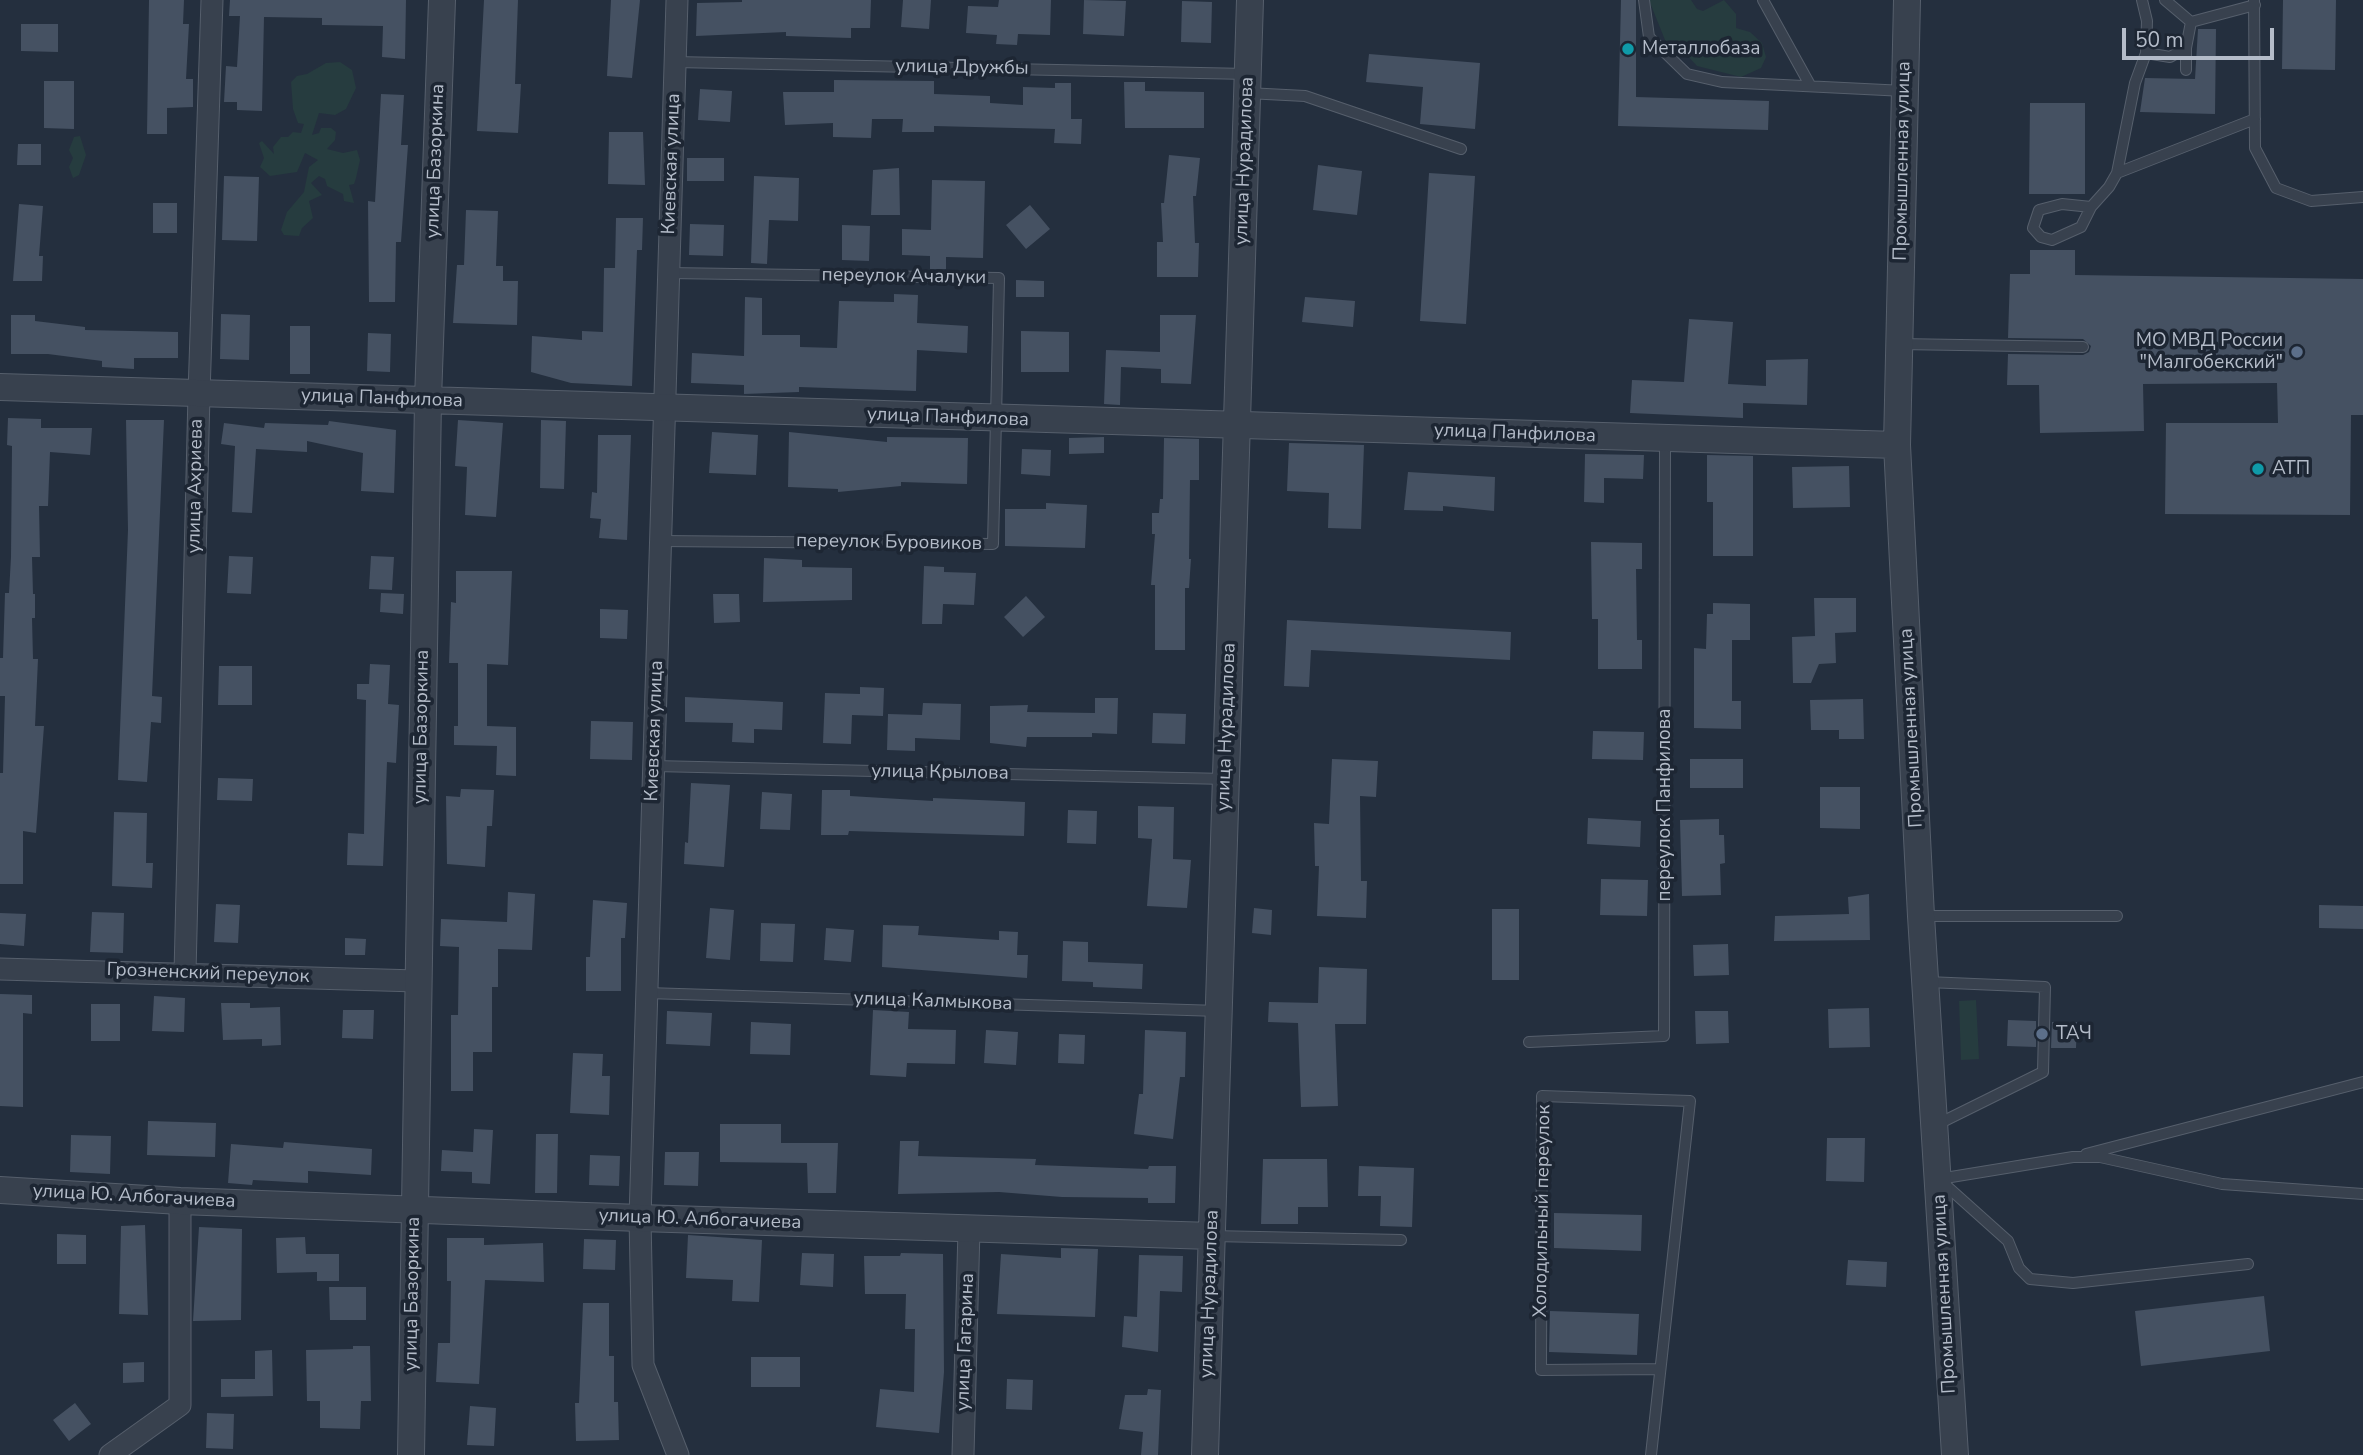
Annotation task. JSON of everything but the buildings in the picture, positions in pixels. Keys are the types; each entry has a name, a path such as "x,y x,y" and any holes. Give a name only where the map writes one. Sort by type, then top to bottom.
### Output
{"street":[{"name":"улица Ахриева","path":"186,973 198,394 212,0"},
{"name":"улица Базоркина","path":"411,1455 428,400 442,0"},
{"name":"Киевская улица","path":"677,0 640,1218 643,1365 678,1455"},
{"name":"улица Нурадилова","path":"1205,1455 1250,0"},
{"name":"Промышленная улица","path":"1907,0 1897,445 1921,916 1955,1455"},
{"name":"улица Панфилова","path":"0,387 1237,427 1897,445"},
{"name":"Грозненский переулок","path":"0,969 417,981"},
{"name":"улица Ю. Албогачиева","path":"0,1190 180,1201 414,1210 1212,1236"},
{"path":"110,1455 180,1405 180,1201"},
{"name":"улица Гагарина","path":"962,1455 969,1229"}],"lane":[{"path":"1644,0 1649,37 1688,74 1721,82 1905,91"},
{"path":"1763,0 1810,85"},
{"path":"2091,207 2062,204 2039,210 2033,228 2041,237 2052,240 2081,227 2091,207 2109,187 2117,173 2135,83 2146,53 2147,20 2142,0"},
{"path":"2165,0 2191,22"},
{"path":"2191,22 2255,3 2255,148 2276,188 2311,201 2363,197"},
{"path":"2186,70 2186,48 2191,22"},
{"path":"2146,53 2169,57 2186,48"},
{"name":"улица Дружбы","path":"675,62 1247,84 1305,96 1461,149"},
{"path":"2117,173 2255,119"},
{"name":"переулок Ачалуки","path":"669,273 999,278 996,419"},
{"path":"1899,344 2083,347"},
{"name":"переулок Буровиков","path":"661,541 993,544 996,419"},
{"name":"переулок Панфилова","path":"1529,1042 1664,1036 1665,439"},
{"name":"улица Крылова","path":"654,766 1226,779"},
{"path":"1921,916 2118,916"},
{"path":"1927,982 2045,987 2043,1072 1936,1125"},
{"name":"улица Калмыкова","path":"647,993 1219,1011"},
{"path":"1939,1179 2073,1157 2363,1082"},
{"name":"Холодильный переулок","path":"1651,1455 1689,1101 1542,1096 1541,1370 1660,1369"},
{"path":"2073,1157 2100,1157 2222,1184 2363,1194"},
{"path":"1939,1179 2008,1241 2019,1268 2031,1279 2073,1283 2248,1264"},
{"name":"улица Ю. Албогачиева","path":"1212,1236 1401,1240"}],"green space":[{"path":"1649,0 1691,0 1697,9 1703,11 1724,0 1736,14 1736,28 1750,32 1762,43 1766,57 1761,68 1741,77 1697,66 1684,52 1665,40"},
{"path":"340,62 352,70 356,88 346,109 335,115 319,113 312,135 319,133 321,128 331,128 336,132 335,140 327,149 343,153 357,150 360,160 356,178 354,184 349,185 354,203 344,201 343,194 327,186 325,179 319,176 311,183 322,195 309,201 313,218 302,228 299,236 284,235 281,230 287,212 304,192 309,167 318,160 305,153 297,172 270,176 260,167 264,158 259,143 262,141 274,154 273,147 281,137 288,137 293,132 301,133 304,124 298,123 293,109 291,82 297,76 307,74 326,63"},
{"path":"80,136 86,155 79,175 73,178 69,167 73,158 69,150 74,137"},
{"path":"1976,1000 1979,1059 1961,1060 1959,1001"}],"place":[{"name":"Металлобаза","path":"1628,49"},
{"name":"МО МВД России \"Малгобекский\"","path":"2297,352"},
{"name":"АТП","path":"2258,469"},
{"name":"ТАЧ","path":"2042,1034"}]}
